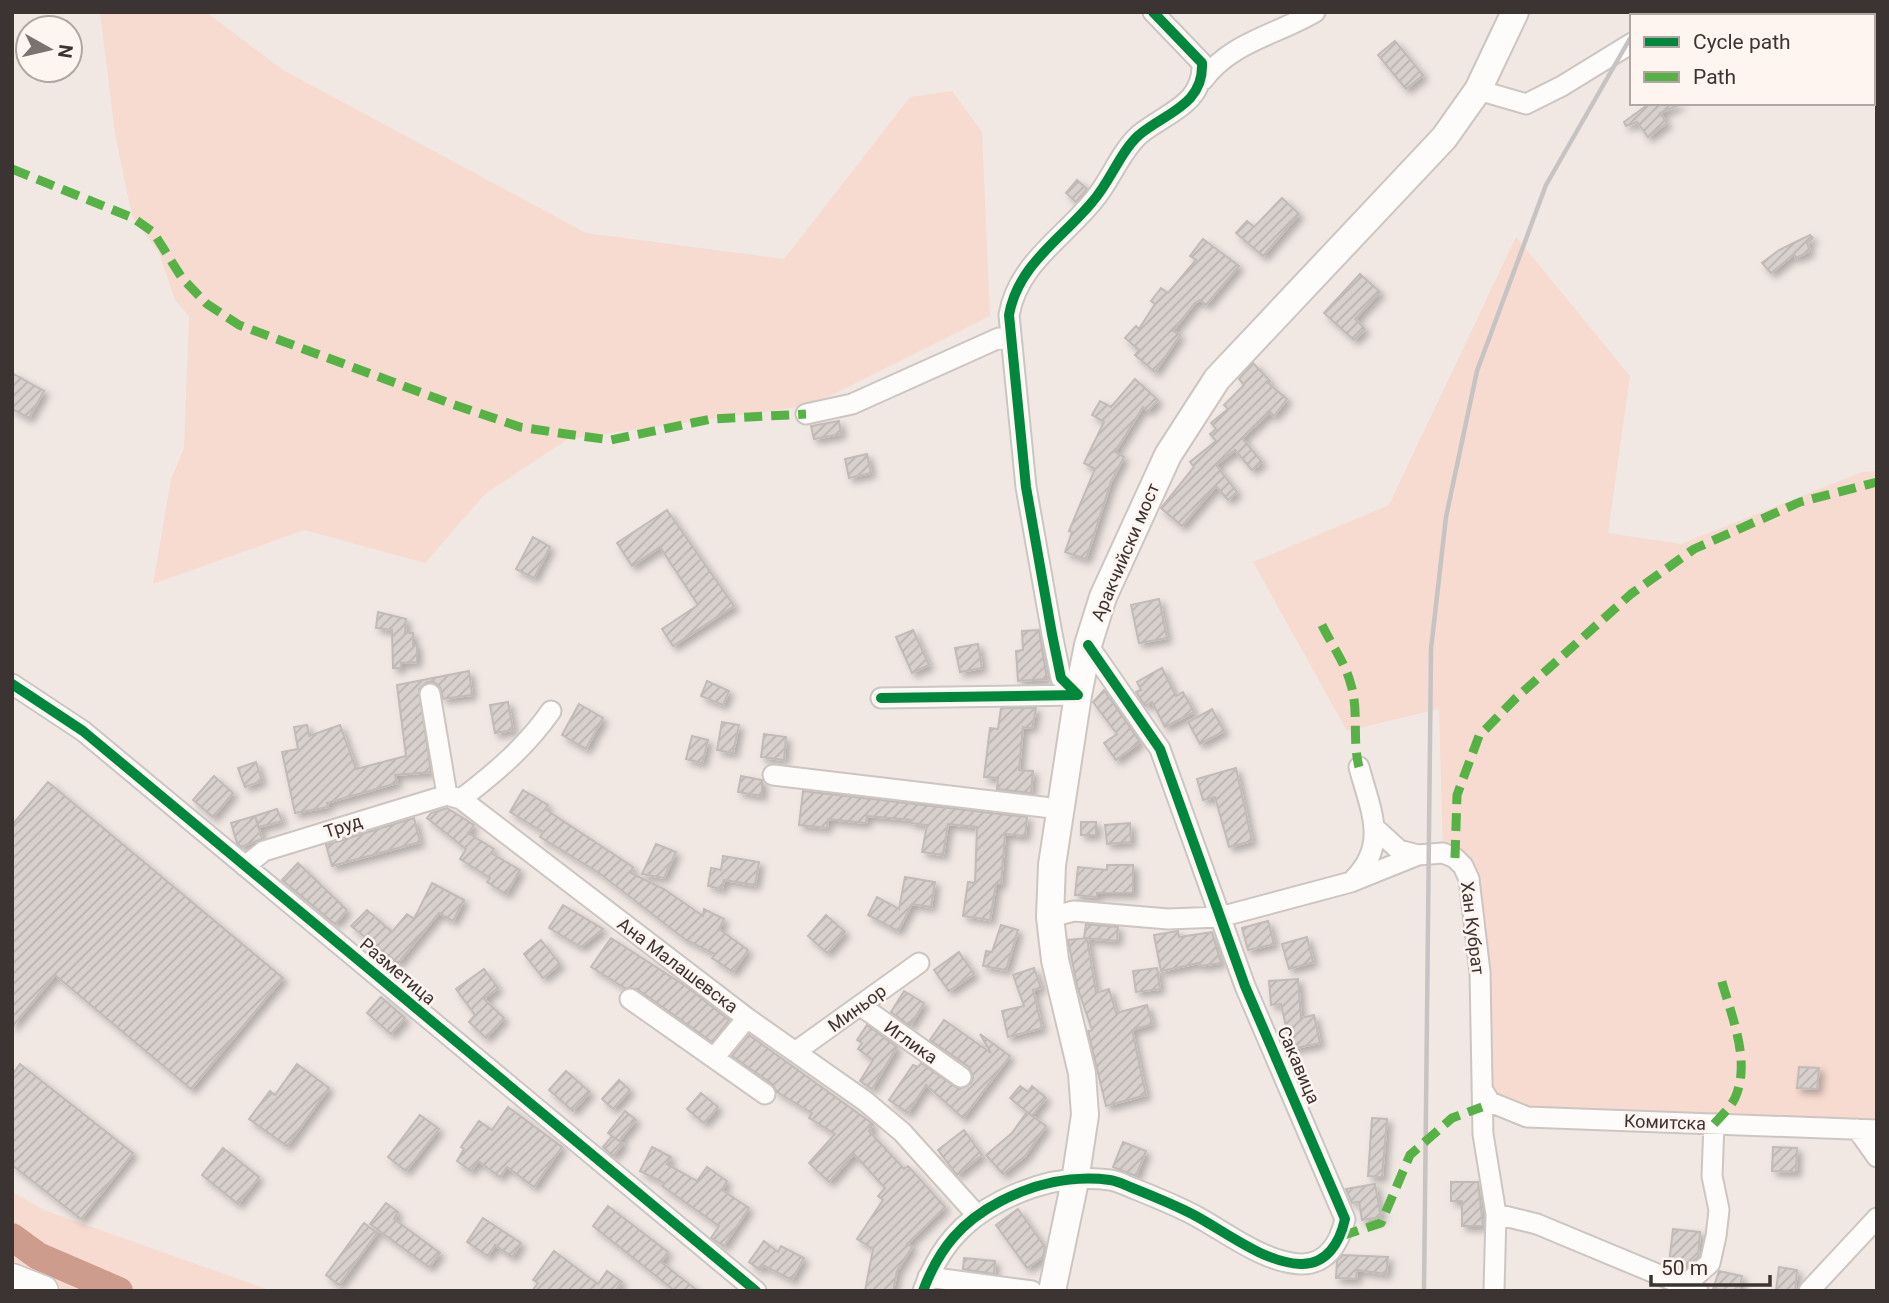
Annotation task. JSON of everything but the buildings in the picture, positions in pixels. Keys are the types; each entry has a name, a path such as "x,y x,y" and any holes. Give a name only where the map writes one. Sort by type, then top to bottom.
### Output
{"main road":[{"name":"Аракчийски мост","path":"1052,1291 1075,1181 1085,1115 1083,1073 1055,960 1050,917 1052,865 1087,645 1103,597 1168,454 1217,379 1369,214 1411,175 1444,138 1478,90 1515,12"},
{"path":"12,1279 43,1291"}],"street":[{"path":"1153,12 1202,63 1203,80"},
{"path":"1078,695 1061,678 1026,487 1010,341 1009,315 1013,292 1024,274 1094,200 1138,135 1174,113 1216,62 1244,44 1315,12"},
{"path":"1478,90 1526,104 1553,92 1630,44"},
{"path":"806,414 852,404 999,338 1010,341"},
{"name":"Сакавица","path":"1075,1181 1111,1180 1145,1193 1285,1262 1303,1264 1320,1260 1332,1251 1341,1236 1345,1219 1245,986 1160,749 1087,645"},
{"name":"Разметица","path":"12,684 83,731 737,1278 756,1291"},
{"path":"430,694 454,797"},
{"path":"881,698 1078,695"},
{"name":"Труд","path":"245,866 264,850 454,797 511,758 533,736 551,711"},
{"path":"1351,882 1367,867 1375,848 1375,828 1359,767"},
{"path":"773,775 1060,809"},
{"name":"Ана Малашевска","path":"454,797 747,1018 865,1101 902,1132 976,1214"},
{"path":"1375,828 1399,850 1418,855"},
{"name":"Хан Кубрат","path":"1050,917 1074,911 1168,919 1220,917 1351,882 1418,855 1443,853 1455,858 1463,866 1469,879 1480,972 1483,1134 1496,1214 1494,1291"},
{"name":"Миньор","path":"795,1052 919,963"},
{"path":"630,999 765,1094"},
{"name":"Иглика","path":"861,1006 961,1077"},
{"path":"714,1058 747,1018"},
{"name":"Комитска","path":"1482,1089 1490,1102 1527,1117 1877,1130"},
{"path":"1496,1214 1537,1224 1692,1288 1710,1263 1716,1236 1719,1210 1713,1176 1714,1124"},
{"path":"1857,1129 1877,1157"},
{"path":"1032,1291 926,1284 954,1233 976,1214 1031,1187 1056,1181 1075,1181"},
{"path":"1809,1291 1877,1218"}],"shaded area":[{"path":"100,12 206,12 283,70 586,233 784,259 910,97 952,91 982,132 990,316 812,405 568,439 485,494 425,563 304,530 153,584 171,480 184,448 189,316 175,300 159,253 132,216 115,134"},
{"path":"1516,237 1630,376 1608,533 1681,544 1862,472 1877,471 1877,1123 1482,1116 1473,896 1443,853 1439,709 1347,731 1253,562 1389,505"},
{"path":"12,1192 44,1210 272,1291 40,1291 12,1280"}],"waterway":[{"path":"12,1237 38,1256 119,1291"}],"railway":[{"path":"1424,1291 1431,649 1446,517 1477,371 1546,185 1630,38"}],"marked path":[{"path":"12,169 133,218 153,232 182,278 207,304 239,325 520,427 611,440 711,419 806,414"},
{"path":"1455,858 1457,795 1479,736 1516,698 1631,594 1694,549 1800,502 1877,482"},
{"path":"1322,625 1349,677 1355,705 1359,767"},
{"path":"1714,1124 1735,1098 1741,1068 1738,1036 1720,975"},
{"path":"1341,1236 1381,1223 1410,1155 1452,1118 1482,1107"}],"cycle path":[{"path":"881,698 1078,695 1061,678 1052,634 1026,487 1009,315 1014,297 1031,267 1093,201 1132,142 1181,106 1197,89 1202,63 1153,12"},
{"path":"923,1291 944,1249 975,1217 1014,1195 1054,1182 1082,1179 1116,1181 1187,1211 1272,1258 1300,1264 1318,1261 1325,1256 1336,1244 1345,1219 1245,986 1160,749 1088,645"},
{"path":"12,684 83,731 756,1291"}]}
